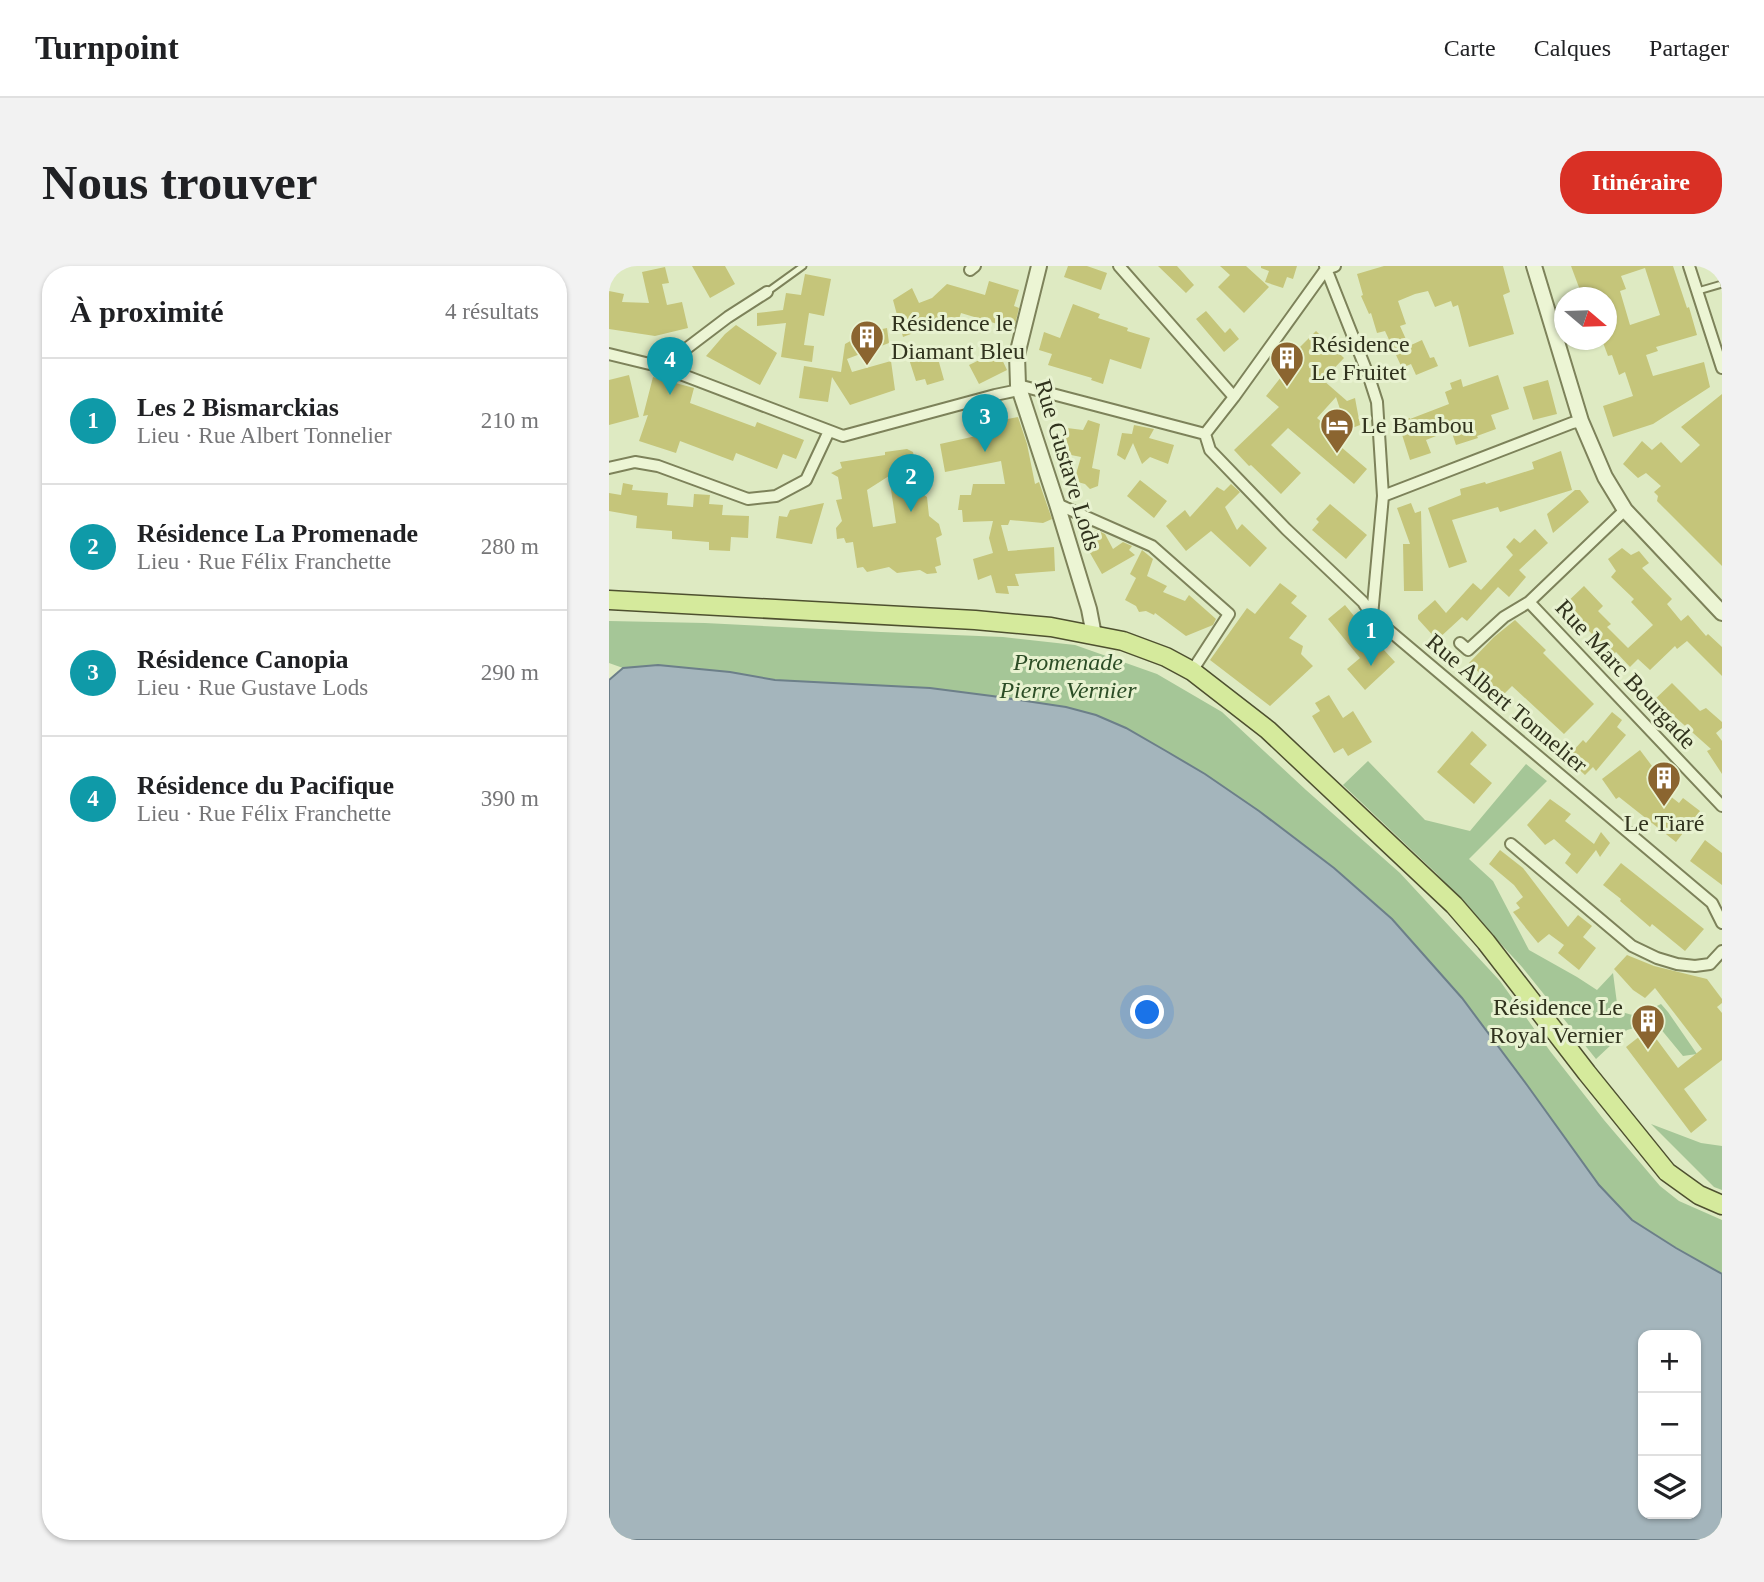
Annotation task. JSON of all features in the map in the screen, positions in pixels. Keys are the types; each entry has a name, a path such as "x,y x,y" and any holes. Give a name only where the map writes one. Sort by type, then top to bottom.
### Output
{"main road":[{"path":"609,600 975,620 1051,627 1123,641 1156,653 1192,671 1268,730 1454,905 1667,1172 1699,1195 1722,1205"}],"street":[{"name":"Rue Gustave Lods","path":"1039,266 1017,355 1018,388 1057,504 1089,609 1094,635"},
{"path":"1119,266 1234,397"},
{"path":"1534,266 1581,421 1605,477 1625,510 1722,613"},
{"path":"1689,266 1722,369"},
{"path":"609,354 662,367 843,436 1018,388 1205,434 1329,267"},
{"path":"1329,267 1377,402 1383,496 1372,616"},
{"path":"662,367 728,317 767,292"},
{"path":"1383,496 1581,421"},
{"path":"609,468 635,462 658,466 748,499 776,496 806,480 829,431"},
{"name":"Rue Albert Tonnelier","path":"1205,434 1210,450 1286,529 1363,602 1372,616 1711,903 1722,923"},
{"path":"1057,504 1152,545 1229,614 1192,671"},
{"path":"1460,643 1468,650 1504,617 1529,602 1625,510"},
{"name":"Rue Marc Bourgade","path":"1529,602 1722,806"},
{"path":"1511,844 1632,946 1657,958 1695,966 1710,964 1722,951"}],"lane":[{"path":"767,292 803,266"},
{"path":"1696,292 1722,285"}],"green space":[{"name":"Promenade Pierre Vernier","path":"609,621 1003,637 1075,645 1157,674 1222,712 1400,873 1500,981 1550,1051 1660,1186 1679,1201 1722,1220 1722,1274 1632,1220 1599,1185 1462,998 1392,919 1334,868 1126,728 1096,715 1066,707 930,688 775,680 730,672 658,665 623,668 609,663"},
{"path":"1368,761 1425,820 1470,831 1526,764 1547,781 1469,859 1493,881 1529,950 1597,990 1613,973 1618,1011 1636,1016 1661,1004 1697,1054 1683,1056 1655,1022 1627,1030 1596,1059 1522,967 1436,873 1343,785"},
{"path":"1651,1124 1701,1143 1722,1146 1722,1190 1714,1187"}],"shaded area":[{"path":"658,665 730,672 775,680 930,688 1066,707 1096,715 1126,728 1205,774 1334,868 1392,919 1462,998 1599,1185 1632,1220 1722,1274 1722,1540 609,1540 609,680 623,668"}],"building":[{"path":"692,266 725,266 735,284 710,298"},
{"path":"1068,266 1087,266 1107,273 1101,290 1064,277"},
{"path":"1158,266 1177,266 1194,285 1186,293"},
{"path":"1220,266 1246,266 1269,287 1244,313 1218,287 1230,275"},
{"path":"1261,266 1297,266 1293,279 1287,277 1283,288 1265,282 1269,271"},
{"path":"1384,266 1503,266 1510,292 1503,295 1514,334 1469,347 1458,305 1453,307 1451,301 1435,307 1428,291 1415,294 1398,301 1406,324 1400,326 1409,346 1422,340 1430,358 1434,357 1438,366 1416,375 1411,364 1402,368 1385,331 1377,333 1371,313 1369,314 1361,296 1363,295 1357,274"},
{"path":"1571,266 1673,266 1697,335 1656,347 1658,351 1646,355 1653,376 1704,362 1710,387 1653,424 1613,437 1603,406 1633,396 1625,372 1619,375 1612,355 1608,356 1606,350 1617,350 1617,287 1579,287","holes":["1645,268 1660,315 1630,325 1620,291 1626,289 1621,276"]},
{"path":"665,267 669,283 662,284 667,305 682,302 688,328 655,336 609,329 609,291 624,294 622,302 649,303 642,272"},
{"path":"805,274 831,279 824,316 809,313 804,345 814,346 812,362 781,357 786,323 757,326 757,313 783,310 786,293 801,295"},
{"path":"989,281 1019,290 1014,306 1019,308 1014,329 961,313 958,322 944,328 942,322 903,337 893,300 912,288 919,303 932,298 947,284 985,295"},
{"path":"1073,304 1100,314 1098,318 1128,328 1127,331 1150,338 1141,369 1110,359 1103,384 1048,365 1052,354 1039,350 1044,332 1060,338"},
{"path":"1206,311 1225,333 1230,328 1239,339 1224,352 1196,319"},
{"path":"736,325 777,353 760,385 706,356"},
{"name":"Résidence le Diamant Bleu","path":"887,328 889,343 847,359 852,372 891,361 895,390 850,405 832,377 828,402 799,398 804,366 841,372 845,344 854,339 853,335"},
{"path":"1316,331 1344,358 1323,380 1347,401 1355,398 1360,425 1347,430 1336,397 1317,418 1325,425 1321,430 1367,469 1354,484 1288,428 1271,445 1301,473 1281,494 1234,450 1279,407 1266,396 1296,358 1292,355"},
{"path":"935,348 944,380 927,385 925,379 916,381 908,356"},
{"path":"998,351 1007,370 979,384 969,365"},
{"path":"629,375 639,417 609,425 609,380"},
{"path":"1498,375 1509,409 1491,415 1496,429 1456,445 1451,430 1426,440 1431,453 1410,460 1398,422 1449,404 1445,392 1452,389 1450,383 1461,379 1463,387"},
{"path":"653,377 694,388 690,403 755,427 757,422 804,440 796,459 783,454 777,469 736,453 733,461 680,441 676,453 639,441 648,415 643,416"},
{"path":"1548,380 1557,414 1533,420 1523,387"},
{"path":"1722,394 1722,566 1657,501 1658,496 1654,492 1661,486 1646,473 1638,478 1623,464 1642,441 1652,450 1661,442 1681,463 1700,445 1681,427"},
{"path":"1018,417 1035,484 1039,482 1052,519 1043,523 1010,520 1008,525 1001,525 1008,551 1054,547 1055,571 1015,574 1019,586 1007,586 1009,594 996,593 991,575 978,580 973,559 993,553 989,538 993,521 963,522 962,510 958,510 960,495 971,495 973,484 1005,484 1001,461 945,472 940,444 994,432 992,422"},
{"path":"1088,420 1100,424 1092,468 1100,470 1098,486 1090,489 1085,484 1074,481 1081,457 1066,454 1067,448 1062,446 1067,428 1083,430"},
{"path":"1134,425 1154,429 1149,438 1174,445 1168,464 1150,457 1142,464 1133,443 1125,460 1117,455 1122,433 1132,434"},
{"path":"907,449 913,452 916,465 921,468 923,477 917,478 917,483 910,485 927,497 929,516 939,524 942,535 936,538 941,565 935,567 937,573 927,574 920,570 897,573 889,567 867,572 863,567 857,568 853,542 846,543 844,538 837,539 836,528 842,521 836,500 842,499 838,477 831,473 842,468 840,462 885,455 885,452","holes":["889,476 896,523 873,527 867,490"]},
{"path":"1561,451 1572,490 1500,512 1498,507 1452,520 1467,562 1449,568 1428,508 1461,495 1460,489 1534,469 1532,462"},
{"path":"1140,480 1167,501 1154,518 1127,496"},
{"path":"623,483 633,485 632,490 668,493 667,505 693,507 694,494 710,495 709,504 723,505 722,515 749,516 748,538 731,537 730,551 709,550 709,542 672,539 672,531 636,528 637,516 609,511 609,493 621,495"},
{"path":"1231,484 1240,492 1225,507 1237,530 1242,524 1267,548 1250,567 1211,531 1186,551 1166,526 1185,510 1190,517 1217,487 1224,491"},
{"path":"1575,490 1580,490 1589,502 1553,533 1547,514"},
{"path":"824,503 812,544 776,538 779,516 787,517 790,510"},
{"path":"1411,503 1415,513 1421,511 1423,591 1404,591 1403,544 1410,544 1397,508"},
{"path":"1330,504 1367,535 1346,559 1312,530 1319,522 1316,519"},
{"path":"1535,529 1548,543 1519,570 1526,577 1509,597 1498,587 1467,621 1462,617 1437,640 1418,619 1418,615 1435,600 1446,613 1473,583 1481,590 1513,555 1506,547 1514,538 1520,543"},
{"path":"1097,530 1105,534 1113,549 1123,542 1132,546 1129,550 1135,555 1102,574 1082,539"},
{"path":"1622,548 1631,555 1639,551 1649,563 1642,568 1672,599 1667,604 1681,621 1688,615 1706,636 1708,634 1722,647 1722,676 1687,641 1677,649 1675,646 1650,670 1638,659 1630,667 1616,652 1610,658 1599,647 1602,644 1562,607 1584,586 1603,606 1598,611 1611,624 1607,627 1628,648 1653,625 1631,602 1634,599 1611,577 1616,571 1608,559"},
{"path":"1142,550 1153,559 1147,576 1167,586 1163,592 1185,601 1189,595 1216,619 1213,625 1186,636 1155,613 1139,612 1136,606 1125,600 1136,578 1130,574"},
{"path":"1280,583 1297,596 1291,603 1307,616 1289,638 1303,646 1301,654 1313,666 1270,706 1210,660 1247,608 1255,614"},
{"path":"1345,605 1364,628 1368,625 1375,634 1372,637 1395,662 1365,690 1347,669 1360,658 1328,619"},
{"path":"1515,620 1546,650 1543,653 1594,704 1564,734 1512,686 1503,695 1469,663"},
{"path":"1672,683 1700,711 1706,708 1722,722 1722,728 1716,733 1722,741 1722,774 1707,751 1711,749 1674,716 1671,719 1653,701"},
{"path":"1329,695 1343,718 1353,711 1372,742 1348,756 1343,748 1334,753 1312,716 1320,711 1315,703"},
{"path":"1612,712 1622,720 1617,727 1626,735 1596,771 1593,767 1585,775 1571,762 1575,757 1571,753 1583,740 1586,743"},
{"path":"1472,731 1487,745 1470,764 1492,783 1474,804 1437,772"},
{"path":"1640,750 1655,770 1646,777 1679,803 1683,798 1700,811 1676,842 1619,797 1616,799 1602,779"},
{"path":"1550,799 1571,814 1565,821 1594,844 1601,832 1610,843 1600,857 1596,850 1577,874 1565,863 1571,854 1554,839 1545,845 1527,825"},
{"path":"1705,840 1722,853 1722,885 1690,861"},
{"path":"1500,850 1523,868 1568,927 1578,915 1592,926 1583,937 1596,948 1579,970 1558,953 1564,945 1549,934 1538,943 1513,912 1520,908 1516,903 1523,897 1514,885 1489,864"},
{"path":"1621,863 1704,929 1685,951 1652,924 1650,927 1603,885"},
{"name":"Résidence Le Royal Vernier","path":"1627,955 1654,966 1707,979 1722,999 1722,1003 1717,1007 1722,1013 1722,1060 1684,1089 1707,1120 1691,1133 1626,1047 1649,1029 1678,1068 1702,1049 1655,988 1645,998 1633,990 1614,969"}],"place":[{"name":"Résidence le Diamant Bleu","path":"867,367"},
{"name":"Résidence Le Fruitet","path":"1287,388"},
{"name":"Résidence du Pacifique","path":"670,395"},
{"name":"Résidence Canopia","path":"985,452"},
{"name":"Le Bambou","path":"1337,455"},
{"name":"Résidence La Promenade","path":"911,512"},
{"name":"Les 2 Bismarckias","path":"1371,666"},
{"name":"Le Tiaré","path":"1664,808"},
{"name":"Résidence Le Royal Vernier","path":"1648,1051"}]}
